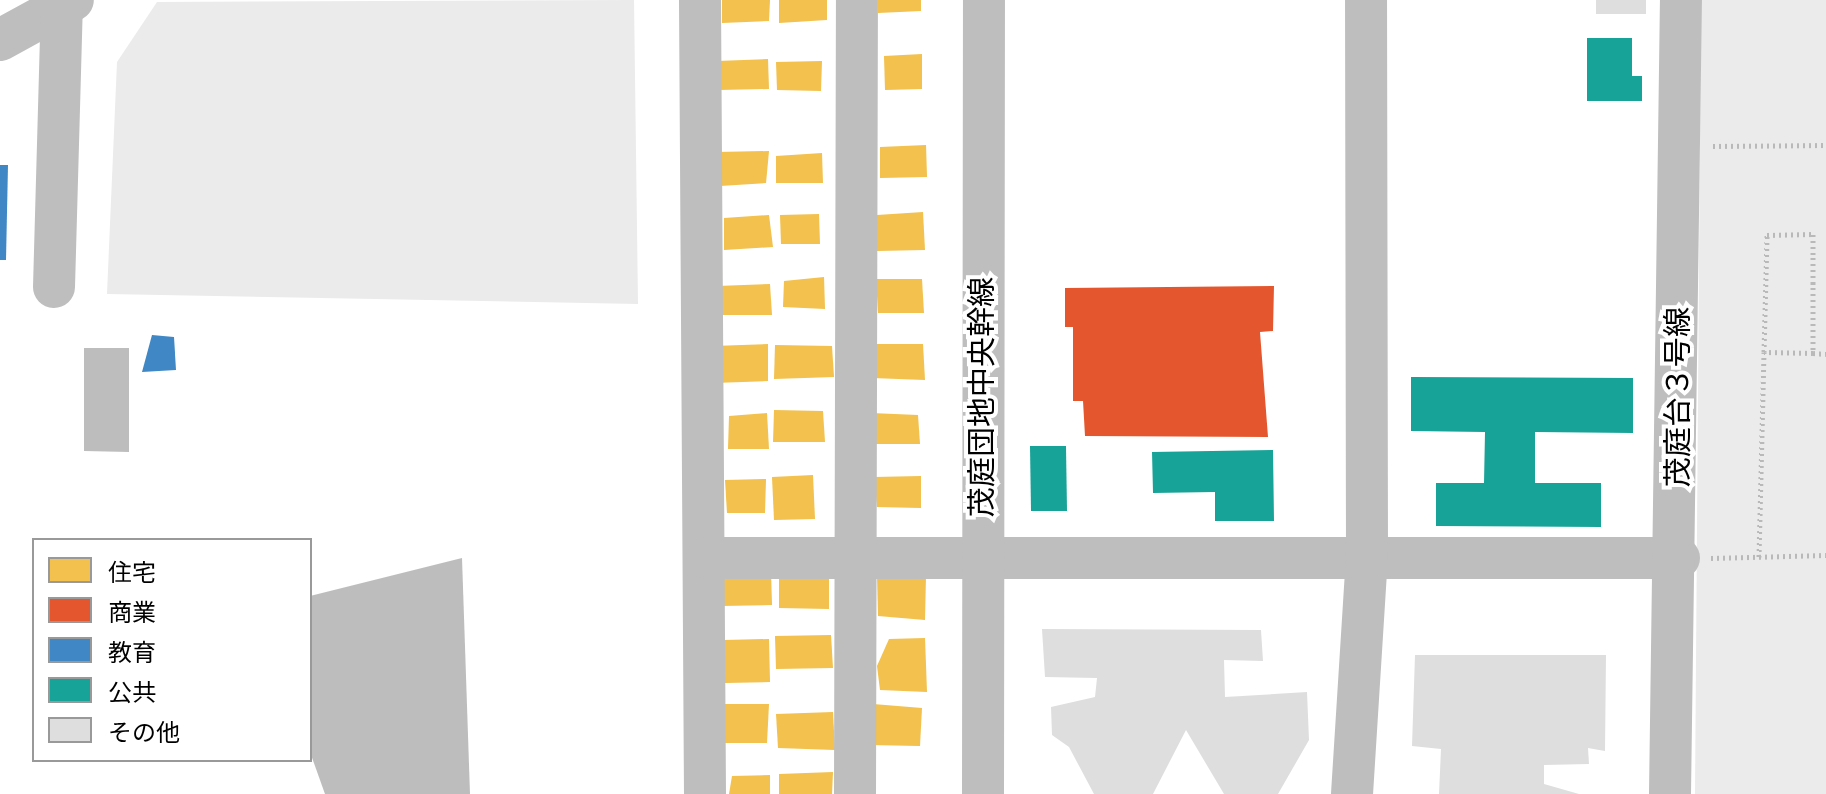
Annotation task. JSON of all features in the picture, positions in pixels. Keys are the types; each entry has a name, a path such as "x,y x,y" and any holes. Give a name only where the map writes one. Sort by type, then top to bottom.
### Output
{"street":[{"path":"700,0 707,558 705,794"},
{"path":"855,794 859,557 857,0"},
{"name":"茂庭団地中央幹線","path":"983,794 984,0"},
{"path":"1352,794 1367,557 1366,0"},
{"name":"茂庭台３号線","path":"1670,794 1679,558 1681,0"},
{"path":"0,40 68,4"},
{"path":"54,287 68,4"},
{"path":"707,558 1679,558"}],"path":[{"path":"1680,147 1826,145"},
{"path":"1759,557 1767,235 1813,234 1813,353"},
{"path":"1764,352 1826,354"},
{"path":"1679,558 1826,555"}],"shaded area":[{"path":"634,0 638,304 107,294 117,62 157,2"},
{"path":"1701,0 1826,0 1826,794 1695,794"},
{"path":"84,348 129,348 129,452 84,451"},
{"path":"462,558 470,794 325,794 312,758 312,596"}],"building: 住宅":[{"path":"722,0 770,0 769,21 722,23"},
{"path":"779,0 827,0 827,20 779,23"},
{"path":"878,0 921,0 921,11 878,13"},
{"path":"922,54 922,89 885,90 884,56"},
{"path":"768,59 769,89 718,90 717,61"},
{"path":"822,61 821,91 777,90 776,62"},
{"path":"926,145 927,177 880,178 880,147"},
{"path":"769,151 766,183 720,186 717,152"},
{"path":"822,153 823,183 776,183 776,156"},
{"path":"923,212 925,250 877,251 877,215"},
{"path":"819,214 820,244 781,244 780,215"},
{"path":"769,215 773,247 724,250 724,218"},
{"path":"824,277 825,309 783,307 784,281"},
{"path":"876,279 922,279 924,313 878,313"},
{"path":"770,284 772,315 717,315 717,286"},
{"path":"768,344 768,381 714,383 713,346"},
{"path":"875,344 923,344 925,380 872,378"},
{"path":"775,345 832,346 834,377 774,379"},
{"path":"774,410 823,411 825,442 773,442"},
{"path":"767,413 769,449 728,449 729,416"},
{"path":"871,413 918,415 920,444 873,444"},
{"path":"813,475 815,519 774,520 772,477"},
{"path":"921,476 921,508 877,507 874,477"},
{"path":"766,479 765,513 727,513 725,480"},
{"path":"720,571 771,571 772,605 720,606"},
{"path":"779,575 829,575 829,609 779,608"},
{"path":"877,575 926,575 925,620 878,616"},
{"path":"831,635 833,668 776,669 775,636"},
{"path":"925,638 927,692 880,690 877,666 889,639"},
{"path":"769,639 770,682 725,683 724,640"},
{"path":"720,704 769,704 767,743 719,743"},
{"path":"873,704 922,708 920,746 869,745"},
{"path":"833,712 835,750 778,748 776,714"},
{"path":"833,772 832,794 779,794 779,774"},
{"path":"770,775 770,794 729,794 732,776"}],"building: 商業":[{"path":"1274,286 1273,331 1260,332 1268,437 1085,436 1083,401 1073,401 1073,327 1065,327 1065,288"}],"building: 教育":[{"path":"0,165 8,165 6,260 0,260"},
{"path":"152,335 174,337 176,370 142,372"}],"building: 公共":[{"path":"1587,38 1632,38 1632,76 1642,76 1642,101 1587,101"},
{"path":"1411,377 1633,378 1633,433 1535,432 1535,483 1601,483 1601,527 1436,526 1436,483 1484,483 1485,432 1411,431"},
{"path":"1030,446 1066,446 1067,511 1031,511"},
{"path":"1273,450 1274,521 1215,521 1215,492 1153,493 1152,452"}],"building: その他":[{"path":"1596,0 1646,0 1646,14 1596,14"},
{"path":"1042,629 1261,630 1263,661 1224,660 1225,697 1307,692 1309,740 1278,794 1224,794 1186,730 1153,794 1094,794 1069,747 1052,735 1051,707 1095,697 1097,678 1045,677"},
{"path":"1415,655 1606,655 1605,751 1588,748 1589,764 1544,765 1544,784 1579,794 1439,794 1441,749 1412,746"}]}
